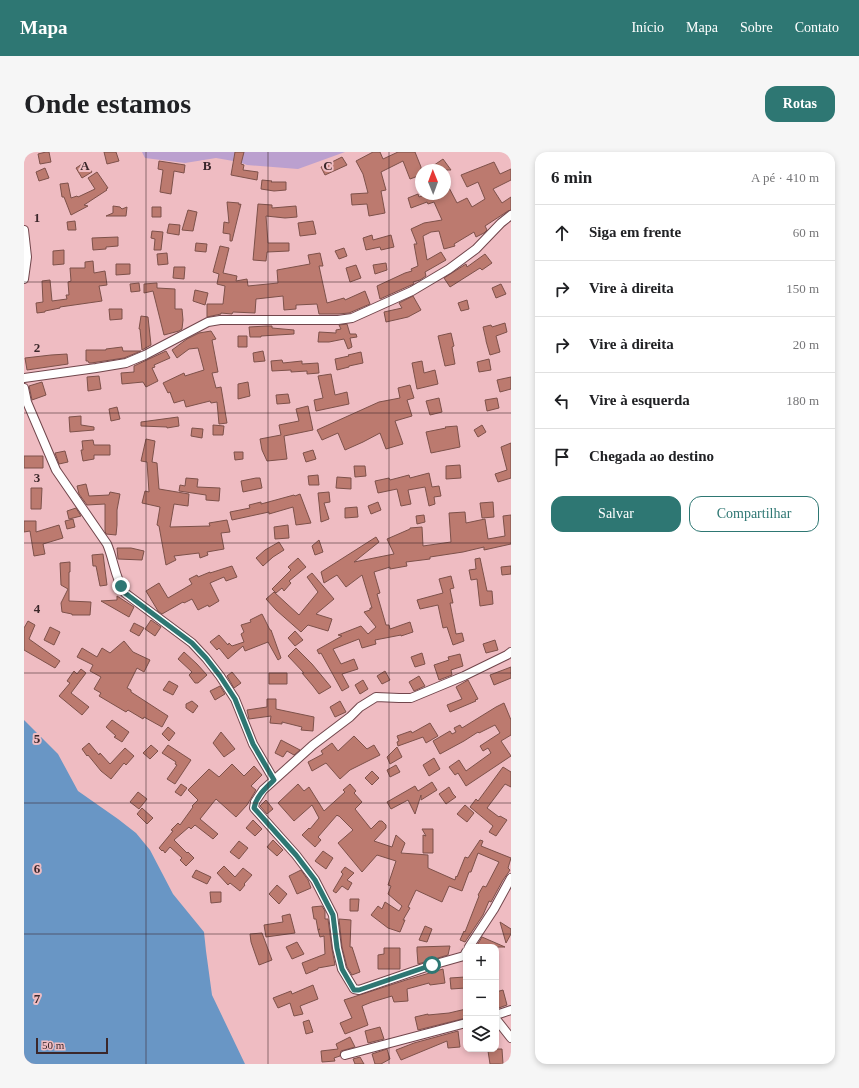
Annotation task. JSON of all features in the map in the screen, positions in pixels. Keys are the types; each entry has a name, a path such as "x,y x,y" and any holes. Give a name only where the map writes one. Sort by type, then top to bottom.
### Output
{"street":[{"path":"24,378 126,363 145,355 208,322 220,320 338,320 352,318 412,291 449,269 476,249 501,223 511,215"},
{"path":"24,230 27,257 24,279"},
{"path":"24,388 27,402 56,470 107,544 121,586 125,593 192,643 206,658 235,699 253,744 274,780"},
{"path":"463,957 432,965 359,990 354,990 342,969 337,948 333,915 315,880 296,855 254,808 255,802 263,790 313,745 350,717 360,707 376,697 411,698 464,676 511,652"},
{"path":"471,944 494,909 511,878"},
{"path":"499,1014 511,1010"},
{"path":"499,1023 511,1038"},
{"path":"345,1055 463,1024"}],"shaded area":[{"path":"142,152 345,152 298,169 247,165 216,158 185,163 145,158"}],"water":[{"path":"24,720 58,754 78,791 136,833 150,850 173,894 204,932 212,995 245,1064 24,1064"}],"building":[{"path":"49,152 51,162 40,164 38,154"},
{"path":"104,152 116,152 119,161 107,164"},
{"path":"235,152 244,152 241,164 244,165 243,170 258,172 257,180 231,175"},
{"path":"373,152 380,152 383,159 398,152 415,152 420,164 415,164 415,177 410,179 403,161 381,172 386,190 381,191 385,213 369,216 367,204 352,205 351,194 368,193 363,174 356,161"},
{"path":"342,157 347,165 325,175 321,167"},
{"path":"443,159 447,164 436,164"},
{"path":"159,161 185,165 184,173 174,171 171,194 160,192 163,170 158,169"},
{"path":"85,162 92,172 82,178 76,168"},
{"path":"494,162 500,174 511,169 511,180 493,189 502,203 511,197 511,210 485,226 487,230 484,233 476,237 474,232 454,244 455,246 444,249 439,231 431,232 423,236 427,260 441,252 446,260 425,272 426,276 413,282 414,284 380,299 377,286 412,271 411,269 418,266 414,244 417,244 411,229 424,223 442,220 434,202 428,204 427,202 411,208 408,198 415,195 415,200 451,200 451,192 457,203 467,198 472,207 485,199 478,182 467,187 461,175"},
{"path":"45,168 49,178 39,181 36,172"},
{"path":"97,172 108,188 106,189 107,190 84,205 88,206 71,215 64,197 62,197 60,184 68,183 71,198 78,197 95,189 88,178"},
{"path":"262,180 272,181 271,182 286,182 286,190 274,191 261,189"},
{"path":"227,202 239,203 239,205 241,204 232,241 230,241 230,234 223,233 224,222 229,223"},
{"path":"258,204 272,205 272,208 296,206 297,217 285,218 266,216 268,243 289,243 289,251 267,252 266,261 253,260"},
{"path":"113,206 120,207 122,209 127,207 126,216 106,216 113,213"},
{"path":"152,207 161,207 161,217 152,217"},
{"path":"188,210 197,212 193,231 182,230"},
{"path":"75,221 76,230 68,230 67,222"},
{"path":"313,221 316,234 300,236 298,223"},
{"path":"169,224 180,225 179,235 167,233"},
{"path":"152,231 163,232 161,250 154,250 155,239 151,238"},
{"path":"372,235 373,240 391,235 394,247 381,250 380,247 366,250 363,238"},
{"path":"118,237 118,246 93,250 92,238"},
{"path":"196,243 207,244 206,252 195,251"},
{"path":"220,246 229,248 223,273 237,276 236,281 247,279 248,286 278,283 277,270 310,264 308,255 320,253 323,266 319,266 327,303 344,298 345,300 365,291 370,304 349,313 319,314 317,304 296,305 296,309 284,310 283,296 256,299 255,313 221,313 207,317 207,304 223,304 225,286 217,284 219,274 213,272"},
{"path":"344,248 347,256 339,259 335,251"},
{"path":"64,250 64,264 53,265 53,251"},
{"path":"167,253 168,264 158,265 157,254"},
{"path":"485,254 492,263 482,270 480,268 450,287 444,278 466,264 467,267"},
{"path":"93,261 94,273 105,271 107,285 99,286 102,301 60,307 37,313 36,303 43,302 42,281 50,280 52,301 67,299 66,295 69,295 68,282 71,281 70,268 85,268 85,262"},
{"path":"386,263 387,270 375,274 373,265"},
{"path":"116,264 130,264 130,274 116,275"},
{"path":"356,265 361,278 350,282 346,268"},
{"path":"174,267 185,267 184,279 173,278"},
{"path":"139,283 140,291 131,292 130,284"},
{"path":"157,283 157,288 175,289 175,309 182,309 182,329 179,331 164,335 153,291 144,293 144,284"},
{"path":"501,284 506,294 496,298 492,288"},
{"path":"195,290 208,293 205,305 193,301"},
{"path":"413,296 421,310 408,317 386,322 384,312 402,308 399,303"},
{"path":"467,300 469,309 461,311 458,303"},
{"path":"109,309 122,309 122,319 110,320"},
{"path":"141,316 148,317 151,345 142,350 139,329"},
{"path":"505,323 507,332 496,336 500,352 490,355 483,327 491,325 492,327"},
{"path":"347,324 350,334 356,334 357,337 350,338 352,347 348,349 344,339 329,342 318,342 319,332 336,333 336,330 341,329 339,325"},
{"path":"272,326 272,328 294,330 294,334 250,337 249,327"},
{"path":"211,331 216,339 212,340 218,372 212,373 216,388 221,387 227,423 219,424 217,402 211,403 210,401 186,407 184,400 174,403 170,392 168,393 163,383 184,373 185,376 204,370 198,348 189,349 177,358 172,350 187,339 199,333"},
{"path":"451,333 454,346 452,347 455,364 445,366 438,336"},
{"path":"238,336 247,336 247,347 238,347"},
{"path":"122,347 123,351 141,351 124,358 91,363 86,361 86,350 106,350"},
{"path":"166,351 170,358 154,365 155,367 152,368 158,381 146,387 143,382 122,384 121,373 134,372 134,366"},
{"path":"263,351 265,361 254,362 253,353"},
{"path":"361,352 363,363 337,370 335,359"},
{"path":"67,354 68,364 27,370 25,358"},
{"path":"489,359 491,370 479,372 477,362"},
{"path":"282,360 283,363 302,361 302,364 318,363 319,373 307,374 307,371 291,372 291,370 272,371 271,361"},
{"path":"422,361 424,373 435,370 438,384 417,389 412,363"},
{"path":"331,374 335,395 347,392 349,404 316,411 314,400 323,398 318,376"},
{"path":"99,376 101,389 88,391 87,377"},
{"path":"511,377 511,389 500,392 497,380"},
{"path":"42,382 46,395 32,400 29,386"},
{"path":"248,382 250,396 238,399 238,384"},
{"path":"410,385 414,398 407,400 412,416 395,421 403,444 386,449 380,433 345,450 338,433 322,440 317,430 379,402 400,398 398,388"},
{"path":"288,394 290,403 277,404 276,395"},
{"path":"439,398 442,412 430,415 426,401"},
{"path":"497,398 499,408 487,411 485,400"},
{"path":"308,406 313,430 284,436 287,459 267,461 262,450 260,439 281,435 279,425 299,421 296,409"},
{"path":"117,407 120,419 111,421 109,409"},
{"path":"81,416 81,425 94,427 94,430 70,432 69,417"},
{"path":"178,417 179,426 167,428 141,426 141,422"},
{"path":"213,425 224,426 223,435 213,435"},
{"path":"482,425 486,432 478,437 474,430"},
{"path":"457,426 460,447 431,453 426,432 446,428 445,427"},
{"path":"192,428 203,429 202,438 191,436"},
{"path":"146,439 155,441 152,462 157,463 159,489 189,494 188,506 174,504 170,527 210,526 209,523 227,520 230,532 221,533 224,549 207,552 208,555 200,558 199,553 174,556 176,560 166,565 159,526 157,525 160,507 142,503 145,491 149,492 147,462 141,461"},
{"path":"93,440 94,445 110,445 110,455 94,455 94,459 83,461 81,450 83,450 82,441"},
{"path":"511,443 511,478 498,482 495,474 507,470 501,447"},
{"path":"313,450 316,459 306,462 303,453"},
{"path":"65,451 68,462 59,464 55,453"},
{"path":"234,452 243,452 243,459 235,460"},
{"path":"24,456 43,456 43,468 24,468"},
{"path":"460,465 461,478 446,479 446,466"},
{"path":"354,466 365,466 366,476 355,477"},
{"path":"429,473 432,487 439,486 441,496 434,497 435,504 429,506 425,487 408,490 411,504 401,506 397,489 378,493 375,481 389,478 390,480 409,475 410,478"},
{"path":"318,475 319,485 309,485 308,476"},
{"path":"337,477 351,478 351,489 336,488"},
{"path":"186,478 198,479 197,487 220,488 219,501 206,500 206,495 179,491 180,485 185,486"},
{"path":"260,478 262,488 243,492 241,481"},
{"path":"86,484 89,496 109,495 110,492 120,494 117,510 116,535 106,534 105,504 87,505 79,494 77,486"},
{"path":"31,488 42,488 41,509 31,509"},
{"path":"329,492 330,502 324,503 329,519 321,522 318,493"},
{"path":"300,494 311,523 296,525 293,507 269,514 269,512 232,520 230,512 250,508 249,505 261,502 261,504"},
{"path":"378,502 381,510 371,514 368,506"},
{"path":"493,502 494,517 482,518 480,503"},
{"path":"357,507 358,517 345,518 345,508"},
{"path":"76,508 81,516 69,519 67,511"},
{"path":"465,512 466,523 485,519 488,539 505,536 503,516 511,515 511,544 484,550 484,547 430,557 430,559 406,562 407,566 390,569 390,567 374,572 380,593 377,594 386,625 389,625 390,629 410,622 413,632 401,636 375,640 376,644 362,648 359,639 333,649 341,664 354,659 358,669 342,674 349,687 342,691 321,653 319,654 317,650 342,636 338,635 361,626 368,634 376,627 364,612 372,608 362,575 346,587 337,575 324,583 321,572 376,537 379,542 354,562 394,554 387,539 410,528 422,527 423,546 451,542 449,513"},
{"path":"424,515 425,522 417,524 416,516"},
{"path":"73,519 75,527 67,529 65,521"},
{"path":"24,521 36,521 36,532 59,525 63,538 43,544 45,554 34,556 30,531 24,532"},
{"path":"288,525 289,538 275,539 274,527"},
{"path":"319,540 323,552 315,555 312,546"},
{"path":"279,542 284,550 263,566 256,558 265,550"},
{"path":"117,548 131,548 144,551 142,560 118,559"},
{"path":"103,554 107,585 100,586 96,566 93,566 92,555"},
{"path":"298,558 306,567 289,581 291,583 284,591 282,588 276,593 272,589 291,570 288,567"},
{"path":"480,558 487,591 492,591 493,604 480,606 477,579 471,580 469,570 476,569 475,559"},
{"path":"70,562 69,601 91,602 90,615 72,615 62,612 61,603 68,589 61,585 60,563"},
{"path":"232,566 237,577 226,581 224,577 210,583 219,601 209,607 208,605 198,610 192,599 184,603 183,602 162,614 158,611 146,591 159,583 168,598 192,584 189,579 197,575 198,577"},
{"path":"511,566 511,574 502,575 501,567"},
{"path":"312,573 334,599 316,614 332,619 328,631 308,625 301,632 266,599 274,592 299,615 318,592 307,577"},
{"path":"451,576 454,588 450,589 453,603 450,603 456,634 462,633 464,641 453,645 447,627 443,628 438,605 420,609 417,600 443,593 439,579"},
{"path":"117,596 134,607 129,617 101,601 117,600"},
{"path":"262,614 271,630 281,658 278,660 268,642 245,651 243,646 228,659 219,648 217,650 210,642 219,635 228,645 229,643 232,646 244,642 241,634 244,632 241,625 251,622 250,620"},
{"path":"151,620 161,627 155,636 145,629"},
{"path":"28,621 35,625 29,639 60,661 55,668 24,650 24,628"},
{"path":"134,623 144,628 139,636 130,631"},
{"path":"50,627 60,632 54,645 44,640"},
{"path":"295,631 303,640 295,646 288,638"},
{"path":"495,640 498,650 486,653 483,644"},
{"path":"124,641 133,652 150,660 144,672 137,668 127,688 168,716 162,727 144,717 143,719 128,710 126,712 99,696 101,693 94,689 101,677 90,671 93,665 77,657 82,648 97,657 102,648 110,653"},
{"path":"296,648 312,664 331,687 319,694 302,673 304,673 288,656"},
{"path":"184,652 207,675 198,683 195,683 189,675 192,672 178,659"},
{"path":"422,653 425,664 415,667 411,657"},
{"path":"460,654 463,666 451,670 452,675 439,680 434,665 449,660 448,657"},
{"path":"511,667 511,678 494,685 490,675"},
{"path":"81,669 86,673 71,693 89,707 82,715 59,696 70,683 67,681 74,671 77,674"},
{"path":"385,671 390,680 382,684 377,676"},
{"path":"232,672 241,683 234,688 227,676"},
{"path":"269,673 287,673 287,684 269,684"},
{"path":"419,676 425,686 414,691 409,682"},
{"path":"363,680 368,689 360,694 355,685"},
{"path":"468,680 478,699 450,712 447,705 462,699 456,687"},
{"path":"169,681 178,686 173,695 163,690"},
{"path":"220,686 225,694 215,700 210,691"},
{"path":"267,699 276,699 276,709 314,717 313,731 301,730 302,727 282,722 282,724 270,723 271,716 249,719 247,710 267,707"},
{"path":"192,701 198,706 193,713 186,708 186,704"},
{"path":"340,701 346,712 335,717 330,707"},
{"path":"504,703 511,720 511,735 501,741 511,756 466,786 458,773 455,775 449,767 459,760 466,771 491,753 488,748 483,751 480,746 500,733 495,725 479,733 478,732 440,754 433,741 450,731 452,734 456,732 454,728 460,725 462,728"},
{"path":"112,720 129,732 122,742 114,737 116,736 106,727"},
{"path":"430,723 438,736 426,743 423,737 398,746 397,742 399,741 397,736 411,731 412,733"},
{"path":"168,727 175,733 169,741 162,734"},
{"path":"221,732 235,749 224,757 213,743"},
{"path":"354,736 367,749 374,745 380,755 350,770 340,779 326,763 312,771 308,762 323,754 321,751 332,743 338,751"},
{"path":"281,740 300,750 294,755 287,751 283,757 275,753"},
{"path":"89,743 99,755 100,753 110,764 125,748 134,756 126,765 124,763 111,779 101,771 82,749"},
{"path":"151,745 158,751 150,759 143,753"},
{"path":"168,745 191,760 175,784 167,779 177,765 175,764 176,762 162,753"},
{"path":"397,747 402,757 390,764 387,757"},
{"path":"434,758 440,769 429,776 423,765"},
{"path":"232,764 244,776 254,766 262,775 251,786 256,790 247,805 236,817 216,799 200,819 218,834 213,839 195,825 191,829 189,827 174,840 194,858 186,866 180,860 182,858 170,847 165,853 159,848 173,831 171,830 178,823 180,825 193,807 192,806 198,800 188,790 209,769 219,777"},
{"path":"396,765 400,772 390,777 387,770"},
{"path":"503,767 511,772 511,787 505,784 487,808 499,817 500,816 507,820 496,836 489,832 493,826 470,807 476,799 478,801"},
{"path":"372,771 379,778 372,785 365,778"},
{"path":"432,782 437,790 421,800 421,795 415,814 408,800 391,809 387,802 415,786 418,791"},
{"path":"181,784 187,788 181,796 175,792"},
{"path":"298,784 304,791 309,787 324,811 345,792 343,790 350,784 356,791 354,793 362,802 355,809 371,829 379,821 382,821 386,825 386,828 374,841 392,847 396,835 405,843 401,853 428,855 428,868 455,880 465,857 468,858 480,840 483,841 481,846 511,858 508,868 510,870 491,902 489,901 483,915 465,942 460,940 464,931 465,932 479,896 478,895 483,886 486,887 499,862 478,853 462,891 449,886 442,902 416,890 408,907 410,908 403,920 405,920 400,932 388,928 371,915 378,906 382,909 385,902 399,911 402,906 388,894 391,886 388,885 396,861 377,855 362,872 338,843 353,830 337,815 318,837 321,840 315,847 302,835 309,828 310,829 319,818 312,805 294,821 278,803"},
{"path":"449,787 456,797 446,804 439,794"},
{"path":"138,792 147,799 139,809 130,802"},
{"path":"266,800 273,809 267,814 260,806"},
{"path":"465,805 474,813 467,822 457,814"},
{"path":"142,808 153,818 147,824 137,814"},
{"path":"253,820 262,829 255,836 246,828"},
{"path":"422,829 433,829 433,853 423,853 423,835 426,836"},
{"path":"273,840 283,850 277,856 267,847"},
{"path":"239,841 248,848 239,859 230,852"},
{"path":"323,851 333,858 326,869 315,861"},
{"path":"224,866 235,877 243,868 252,875 240,891 230,883 228,885 217,873"},
{"path":"345,867 354,873 347,880 352,883 348,890 342,886 336,893 333,891 343,874 341,872"},
{"path":"196,870 211,877 207,884 192,877"},
{"path":"301,870 308,880 311,888 297,894 289,876"},
{"path":"277,885 287,894 279,904 269,894"},
{"path":"210,892 221,892 221,902 211,903"},
{"path":"350,899 359,899 358,911 350,911"},
{"path":"322,906 325,911 325,919 328,919 335,965 318,968 306,974 302,963 325,954 324,936 320,937 312,907"},
{"path":"290,914 295,933 266,937 264,925 283,922 282,916"},
{"path":"339,919 351,920 350,947 352,947 360,972 352,975 347,967 342,947"},
{"path":"500,922 511,929 511,934 506,943"},
{"path":"425,926 432,929 427,942 419,940"},
{"path":"262,933 272,960 259,965 251,942 250,934"},
{"path":"482,937 498,944 478,944"},
{"path":"297,942 304,954 292,959 286,947"},
{"path":"450,946 448,955 418,964 417,947"},
{"path":"384,948 400,948 400,969 378,969 378,955 384,954"},
{"path":"443,969 445,983 430,985 429,983 407,989 408,1001 394,1002 392,996 362,1006 368,1025 345,1034 340,1023 352,1018 344,1000"},
{"path":"463,977 463,988 451,989 450,978"},
{"path":"313,985 318,999 300,1006 303,1014 294,1016 290,1003 278,1008 273,998 291,991 292,994"},
{"path":"503,990 507,1005 499,1008 499,991"},
{"path":"463,1010 463,1019 418,1030 415,1017 428,1014 449,1013"},
{"path":"309,1020 313,1032 306,1034 303,1022"},
{"path":"380,1027 384,1039 368,1043 365,1031"},
{"path":"458,1031 460,1047 448,1048 447,1041 401,1060 396,1050 414,1043"},
{"path":"350,1037 355,1047 341,1051 340,1056 334,1058 335,1061 322,1062 321,1051 338,1049 336,1044"},
{"path":"387,1049 390,1059 381,1064 375,1064 372,1054"},
{"path":"499,1049 502,1049 503,1064 490,1064 488,1052 499,1052"},
{"path":"360,1057 364,1064 355,1064 353,1059"}],"route":[{"path":"121,586 125,593 192,643 220,676 235,699 244,718 253,744 274,780 263,790 255,802 254,808 296,855 315,880 333,915 337,948 342,969 354,990 359,990 432,965"}]}
